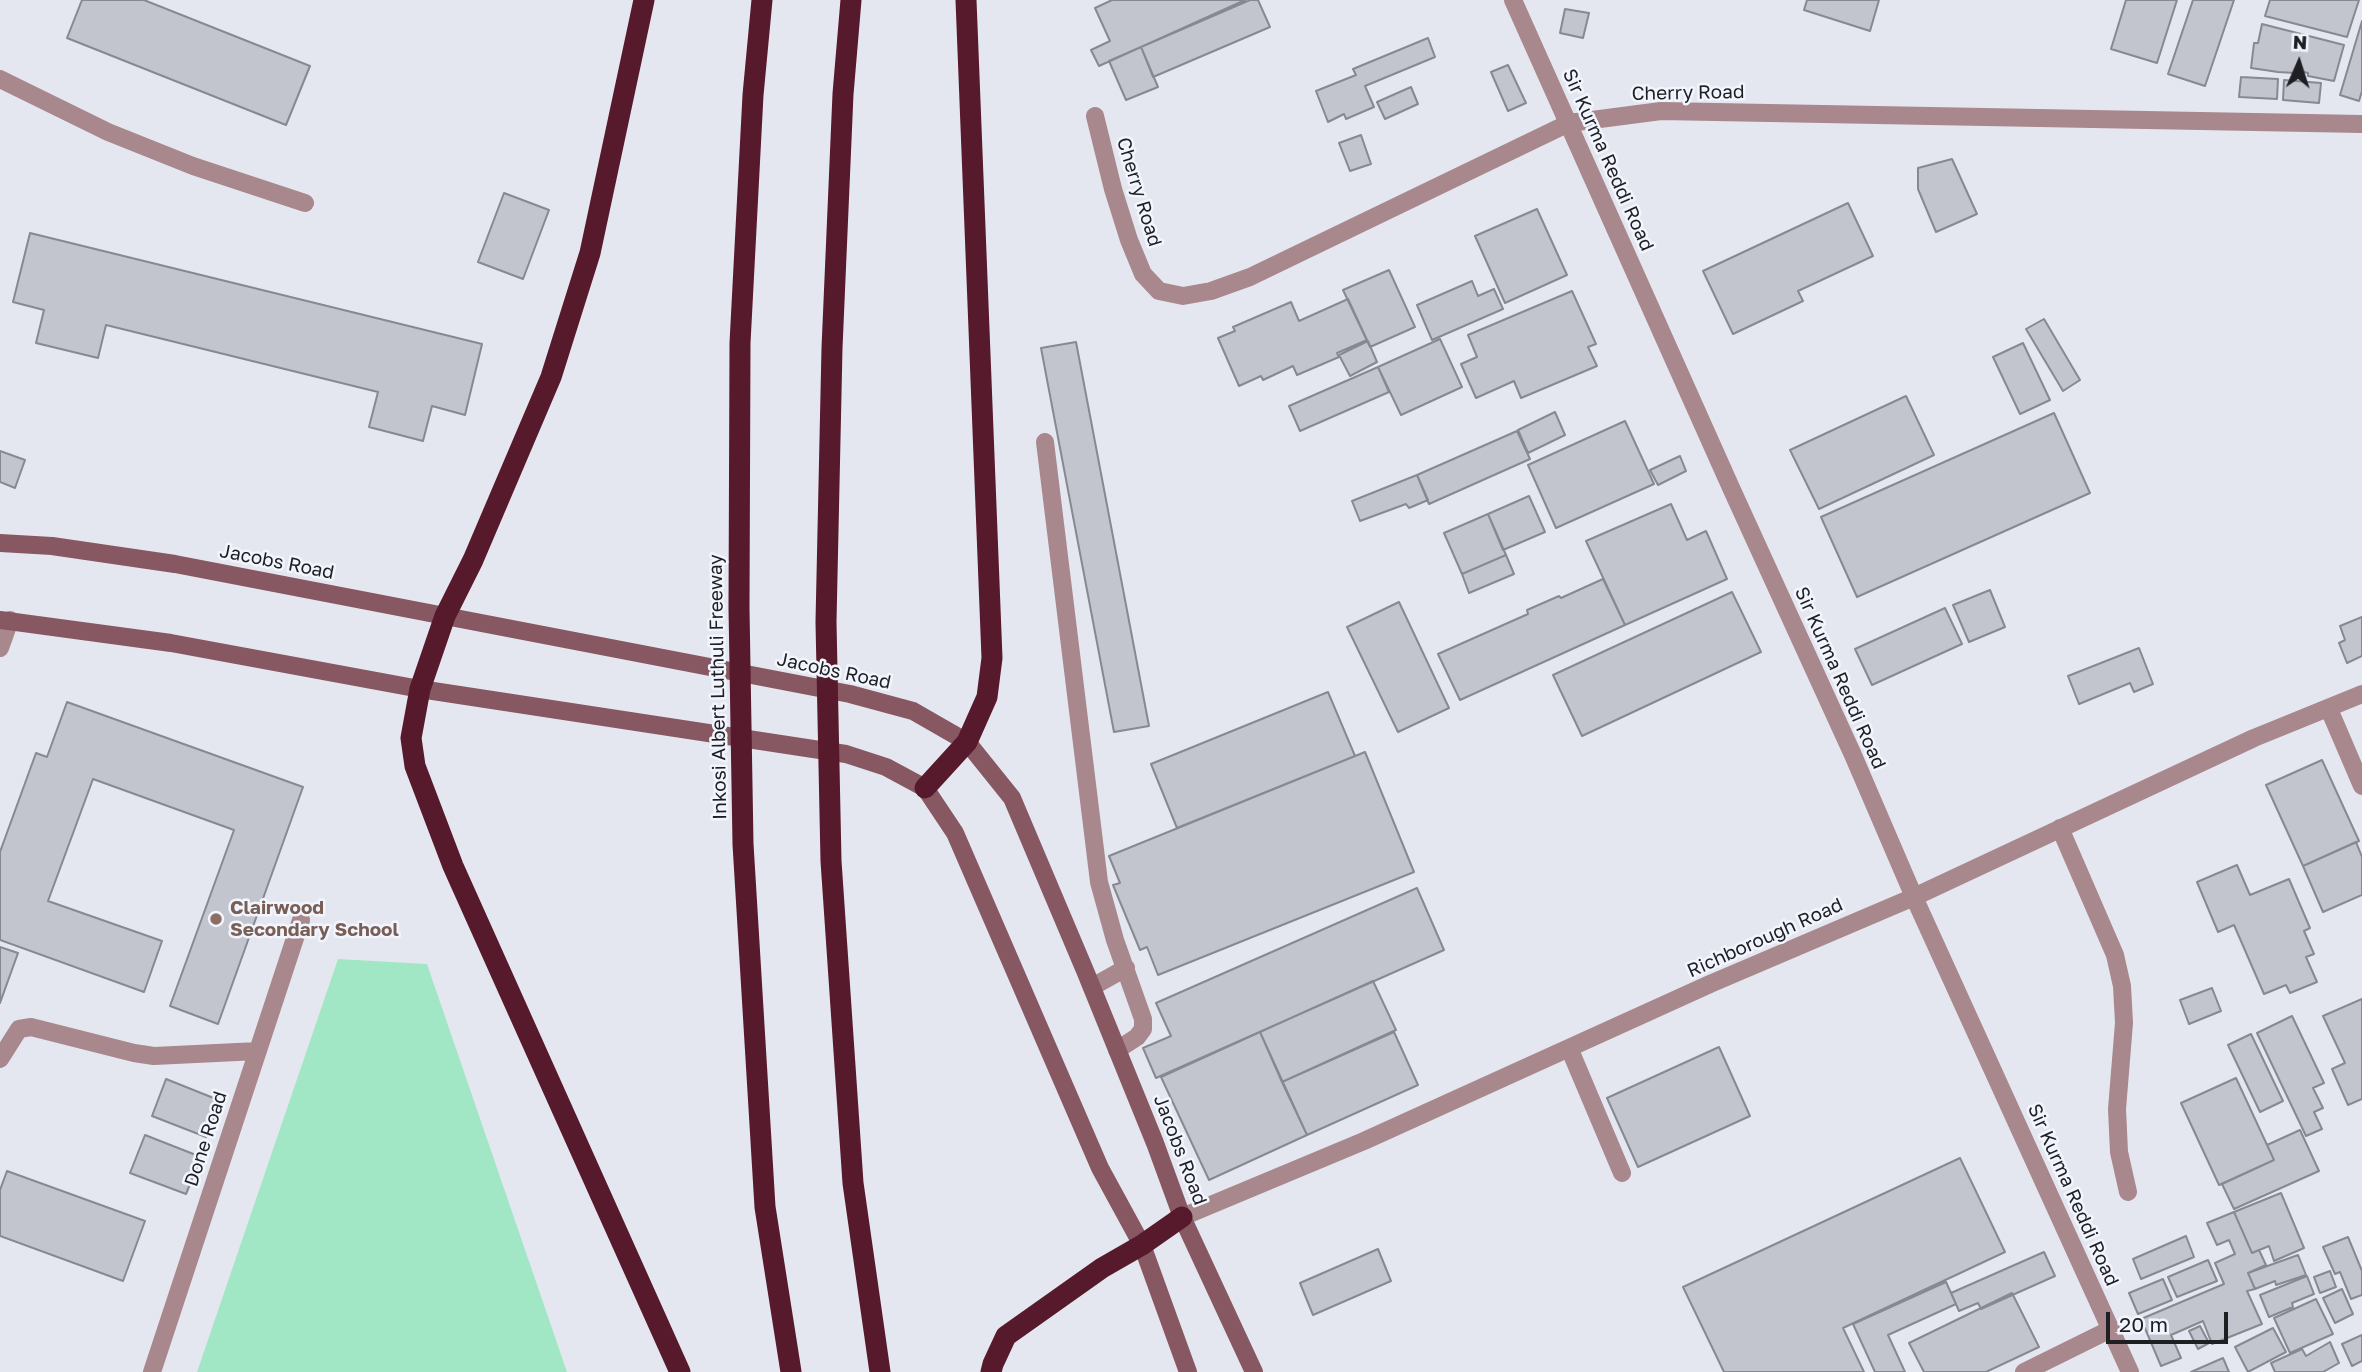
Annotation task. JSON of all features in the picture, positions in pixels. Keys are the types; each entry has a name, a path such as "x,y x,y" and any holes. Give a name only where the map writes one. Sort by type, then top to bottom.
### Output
{"highway":[{"path":"643,0 590,253 551,377 473,560 446,616 420,689 411,738 415,766 453,866 680,1372"},
{"name":"Inkosi Albert Luthuli Freeway","path":"762,0 752,95 740,343 739,608 744,844 765,1207 791,1372"},
{"path":"851,0 843,94 832,348 826,622 831,861 853,1183 880,1372"},
{"path":"925,789 967,742 987,697 992,658 966,0"},
{"path":"991,1372 992,1364 1006,1336 1102,1268 1142,1245 1182,1217"}],"street":[{"name":"Sir Kurma Reddi Road","path":"1513,0 1853,755 1914,897 2130,1372"},
{"path":"0,79 108,132 193,166 305,203"},
{"name":"Cherry Road","path":"1095,116 1113,189 1143,274 1159,291 1183,296 1211,291 1250,276 1569,124 1661,111 2362,124"},
{"path":"1045,442 1097,869 1115,940 1140,1007 1143,1029 1138,1037 1117,1050"},
{"name":"Jacobs Road","path":"0,543 52,546 175,564 850,694 913,711 967,742 1012,798 1092,987 1182,1217 1254,1372"},
{"path":"0,648 5,620 171,643 420,689 846,754 886,767 925,789 955,834 1100,1168 1142,1245 1188,1372"},
{"name":"Richborough Road","path":"1182,1217 1364,1141 1570,1050 1710,984 1914,897 2254,738 2362,694"},
{"path":"2329,709 2362,786"},
{"path":"2060,828 2115,955 2122,986 2124,1023 2117,1109 2119,1152 2128,1192"},
{"name":"Done Road","path":"152,1372 301,920"},
{"path":"1092,987 1126,968"},
{"path":"0,1059 19,1029 30,1027 154,1056 258,1051"},
{"path":"1570,1050 1622,1173"},
{"path":"2024,1372 2110,1329"}],"green space":[{"path":"338,959 427,964 567,1372 197,1372"}],"building":[{"path":"82,0 144,0 310,66 286,125 67,38"},
{"path":"1112,0 1245,0 1099,66 1091,50 1110,41 1095,8"},
{"path":"1250,0 1258,0 1270,27 1153,77 1141,47"},
{"path":"1807,0 1879,0 1870,31 1804,10"},
{"path":"2126,0 2177,0 2157,63 2111,49"},
{"path":"2193,0 2234,0 2205,86 2168,74"},
{"path":"2270,0 2359,0 2347,37 2265,16"},
{"path":"1565,9 1589,13 1583,38 1560,33"},
{"path":"2362,21 2362,91 2359,101 2340,95"},
{"path":"2262,24 2344,45 2334,81 2308,76 2308,73 2295,70 2295,73 2251,68 2254,43 2258,43"},
{"path":"1428,38 1435,57 1365,86 1374,107 1346,119 1344,114 1328,122 1316,91 1356,75 1353,69"},
{"path":"1141,47 1158,87 1126,100 1109,61"},
{"path":"1508,65 1526,103 1508,111 1491,72"},
{"path":"2241,77 2278,79 2277,99 2239,97"},
{"path":"2284,80 2321,83 2319,103 2283,100"},
{"path":"1411,87 1418,104 1385,119 1377,102"},
{"path":"1361,135 1371,164 1350,171 1339,143"},
{"path":"1952,159 1977,214 1936,232 1918,189 1918,168"},
{"path":"504,193 549,210 523,279 478,262"},
{"path":"1848,203 1873,256 1798,291 1803,301 1733,334 1703,271"},
{"path":"1537,209 1567,275 1505,303 1475,236"},
{"path":"30,233 482,344 465,415 432,406 423,441 369,427 378,392 106,325 98,358 36,343 44,310 13,302"},
{"path":"1389,270 1415,327 1370,347 1343,290"},
{"path":"1472,281 1478,296 1494,289 1503,309 1432,340 1417,305"},
{"path":"1572,291 1596,344 1588,347 1597,366 1521,398 1514,381 1476,398 1461,364 1477,357 1468,335"},
{"path":"1348,299 1367,340 1337,353 1339,357 1297,375 1293,366 1263,380 1261,376 1239,386 1218,338 1235,331 1233,327 1291,302 1299,321"},
{"path":"2044,319 2080,380 2063,391 2026,329"},
{"path":"1440,339 1462,387 1401,415 1378,367"},
{"path":"1368,341 1377,362 1350,376 1339,355"},
{"path":"1076,342 1149,726 1114,732 1041,348"},
{"path":"2023,343 2050,400 2020,414 1993,357"},
{"path":"1378,367 1389,392 1300,431 1289,406"},
{"path":"1906,396 1934,455 1819,509 1790,450"},
{"path":"1555,412 1565,435 1528,453 1518,430"},
{"path":"2054,413 2090,493 1857,597 1821,517"},
{"path":"1625,421 1654,484 1556,528 1528,465"},
{"path":"1517,431 1530,459 1429,504 1417,475"},
{"path":"0,451 25,460 15,488 0,482"},
{"path":"1680,456 1686,471 1658,485 1650,470"},
{"path":"1417,475 1428,500 1409,508 1406,504 1360,521 1352,501"},
{"path":"1529,496 1545,532 1503,550 1488,514"},
{"path":"1671,504 1687,540 1706,531 1727,579 1625,625 1586,541"},
{"path":"1488,514 1506,555 1462,574 1444,533"},
{"path":"1506,555 1514,574 1469,593 1462,574"},
{"path":"1603,579 1625,625 1460,700 1438,654 1528,614 1527,610"},
{"path":"1990,590 2005,627 1969,642 1953,605"},
{"path":"1732,592 1761,652 1582,736 1553,675"},
{"path":"1399,602 1449,708 1398,732 1347,627"},
{"path":"1945,608 1962,644 1872,685 1855,649"},
{"path":"2362,617 2362,656 2347,663 2339,643 2345,640 2340,626"},
{"path":"2139,648 2153,684 2134,692 2130,683 2079,704 2068,676"},
{"path":"1328,692 1355,756 1177,828 1151,764"},
{"path":"67,702 303,787 218,1024 170,1006 234,830 93,779 48,901 162,941 144,992 0,940 0,852 36,753 47,757"},
{"path":"1365,752 1414,872 1158,975 1147,947 1140,950 1113,885 1120,883 1109,856"},
{"path":"2322,760 2359,841 2303,866 2266,785"},
{"path":"2356,842 2362,857 2362,895 2323,912 2303,866"},
{"path":"2237,865 2250,895 2289,879 2310,928 2304,931 2314,954 2306,957 2317,982 2290,993 2286,985 2264,994 2234,925 2218,932 2197,882"},
{"path":"1417,888 1444,950 1156,1078 1143,1048 1171,1036 1156,1003"},
{"path":"0,947 18,953 0,1003"},
{"path":"1373,981 1396,1030 1282,1082 1260,1032"},
{"path":"2212,988 2221,1011 2189,1024 2180,1000"},
{"path":"2362,999 2362,1099 2348,1105 2332,1069 2345,1063 2323,1016"},
{"path":"2292,1016 2324,1083 2313,1088 2323,1108 2314,1112 2322,1129 2306,1136 2257,1033"},
{"path":"1260,1032 1307,1135 1209,1180 1161,1077"},
{"path":"1394,1032 1418,1085 1307,1135 1282,1082"},
{"path":"2251,1034 2283,1101 2260,1112 2228,1045"},
{"path":"1719,1047 1750,1116 1638,1167 1607,1098"},
{"path":"2236,1078 2274,1160 2219,1185 2181,1103"},
{"path":"166,1079 221,1101 206,1137 152,1116"},
{"path":"2300,1130 2319,1171 2234,1209 2222,1184 2274,1160 2267,1145"},
{"path":"145,1135 201,1157 186,1194 130,1173"},
{"path":"1960,1158 2005,1252 1843,1328 1864,1372 1724,1372 1683,1287"},
{"path":"7,1171 145,1221 123,1281 0,1236 0,1190"},
{"path":"2281,1193 2304,1248 2274,1261 2269,1246 2252,1253 2234,1212"},
{"path":"2234,1212 2252,1253 2259,1250 2266,1265 2248,1273 2255,1289 2247,1291 2262,1324 2212,1344 2203,1321 2171,1335 2181,1358 2161,1366 2141,1319 2224,1284 2215,1263 2235,1254 2229,1240 2217,1245 2207,1223"},
{"path":"2186,1236 2194,1257 2141,1279 2133,1259"},
{"path":"2348,1237 2362,1271 2362,1295 2351,1299 2340,1272 2335,1274 2323,1247"},
{"path":"1378,1249 1391,1281 1313,1315 1300,1283"},
{"path":"2044,1252 2055,1276 1981,1309 1978,1303 1959,1311 1951,1293"},
{"path":"2298,1255 2306,1275 2276,1285 2275,1281 2255,1289 2248,1273"},
{"path":"2208,1260 2217,1281 2177,1297 2168,1277"},
{"path":"2330,1271 2336,1287 2320,1293 2314,1277"},
{"path":"2307,1276 2314,1294 2269,1317 2260,1295"},
{"path":"2163,1279 2172,1300 2138,1314 2129,1293"},
{"path":"1946,1282 1956,1304 1888,1335 1905,1372 1875,1372 1853,1324"},
{"path":"2342,1289 2353,1314 2335,1323 2323,1298"},
{"path":"2012,1293 2039,1347 1986,1372 1924,1372 1909,1343"},
{"path":"2316,1299 2333,1334 2290,1353 2274,1318"},
{"path":"2200,1326 2209,1343 2198,1349 2189,1331"},
{"path":"2273,1328 2286,1352 2248,1372 2235,1347"},
{"path":"2362,1335 2362,1361 2352,1366 2342,1344"},
{"path":"2330,1342 2339,1363 2323,1372 2275,1372 2271,1363 2302,1349 2306,1356"},
{"path":"2223,1358 2229,1372 2191,1372"}],"place":[{"name":"Clairwood Secondary School","path":"216,919"}]}
